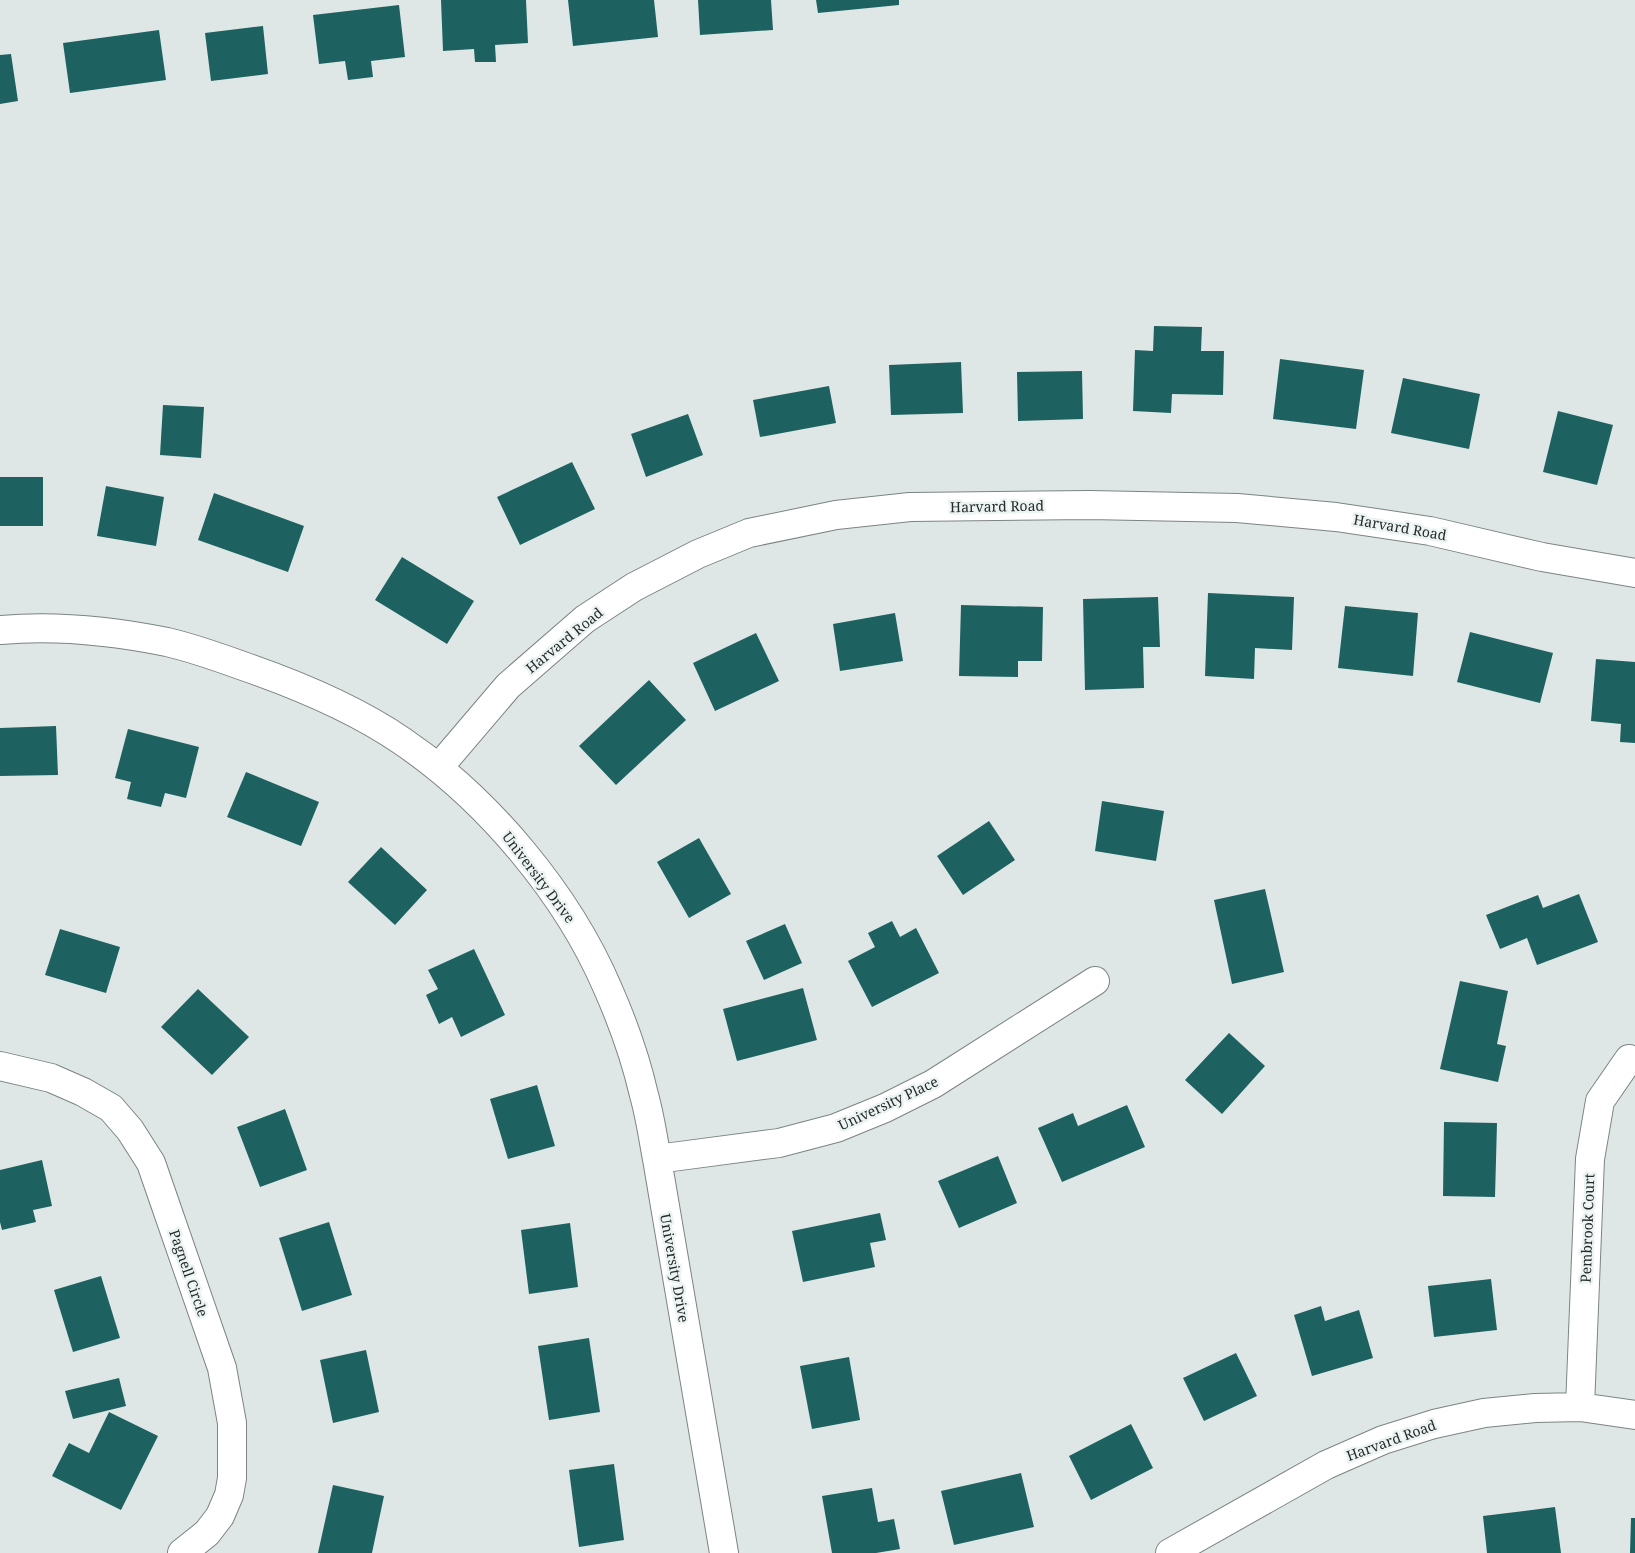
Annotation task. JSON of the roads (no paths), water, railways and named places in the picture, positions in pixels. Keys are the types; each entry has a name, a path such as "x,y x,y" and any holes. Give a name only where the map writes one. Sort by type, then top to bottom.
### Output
{"street":[{"name":"Harvard Road","path":"439,767 508,686 585,619 634,586 698,554 749,533 836,515 910,507 1090,505 1237,508 1336,517 1430,531 1542,557 1635,573"},
{"name":"University Drive","path":"0,630 77,629 169,643 305,688 401,740 439,767 502,828 551,889 578,929 608,989 625,1033 644,1095 657,1159 724,1553"},
{"name":"University Place","path":"657,1159 779,1143 836,1128 885,1108 932,1084 1095,981"},
{"name":"Pembrook Court","path":"1580,1407 1590,1159 1600,1101 1628,1059"},
{"name":"Pagnell Circle","path":"0,1066 51,1078 83,1092 111,1108 130,1130 151,1163 222,1368 232,1423 232,1478 229,1495 220,1516 207,1533 182,1553"},
{"name":"Harvard Road","path":"1170,1553 1326,1465 1383,1440 1434,1424 1484,1413 1535,1408 1580,1407 1635,1415"}]}
